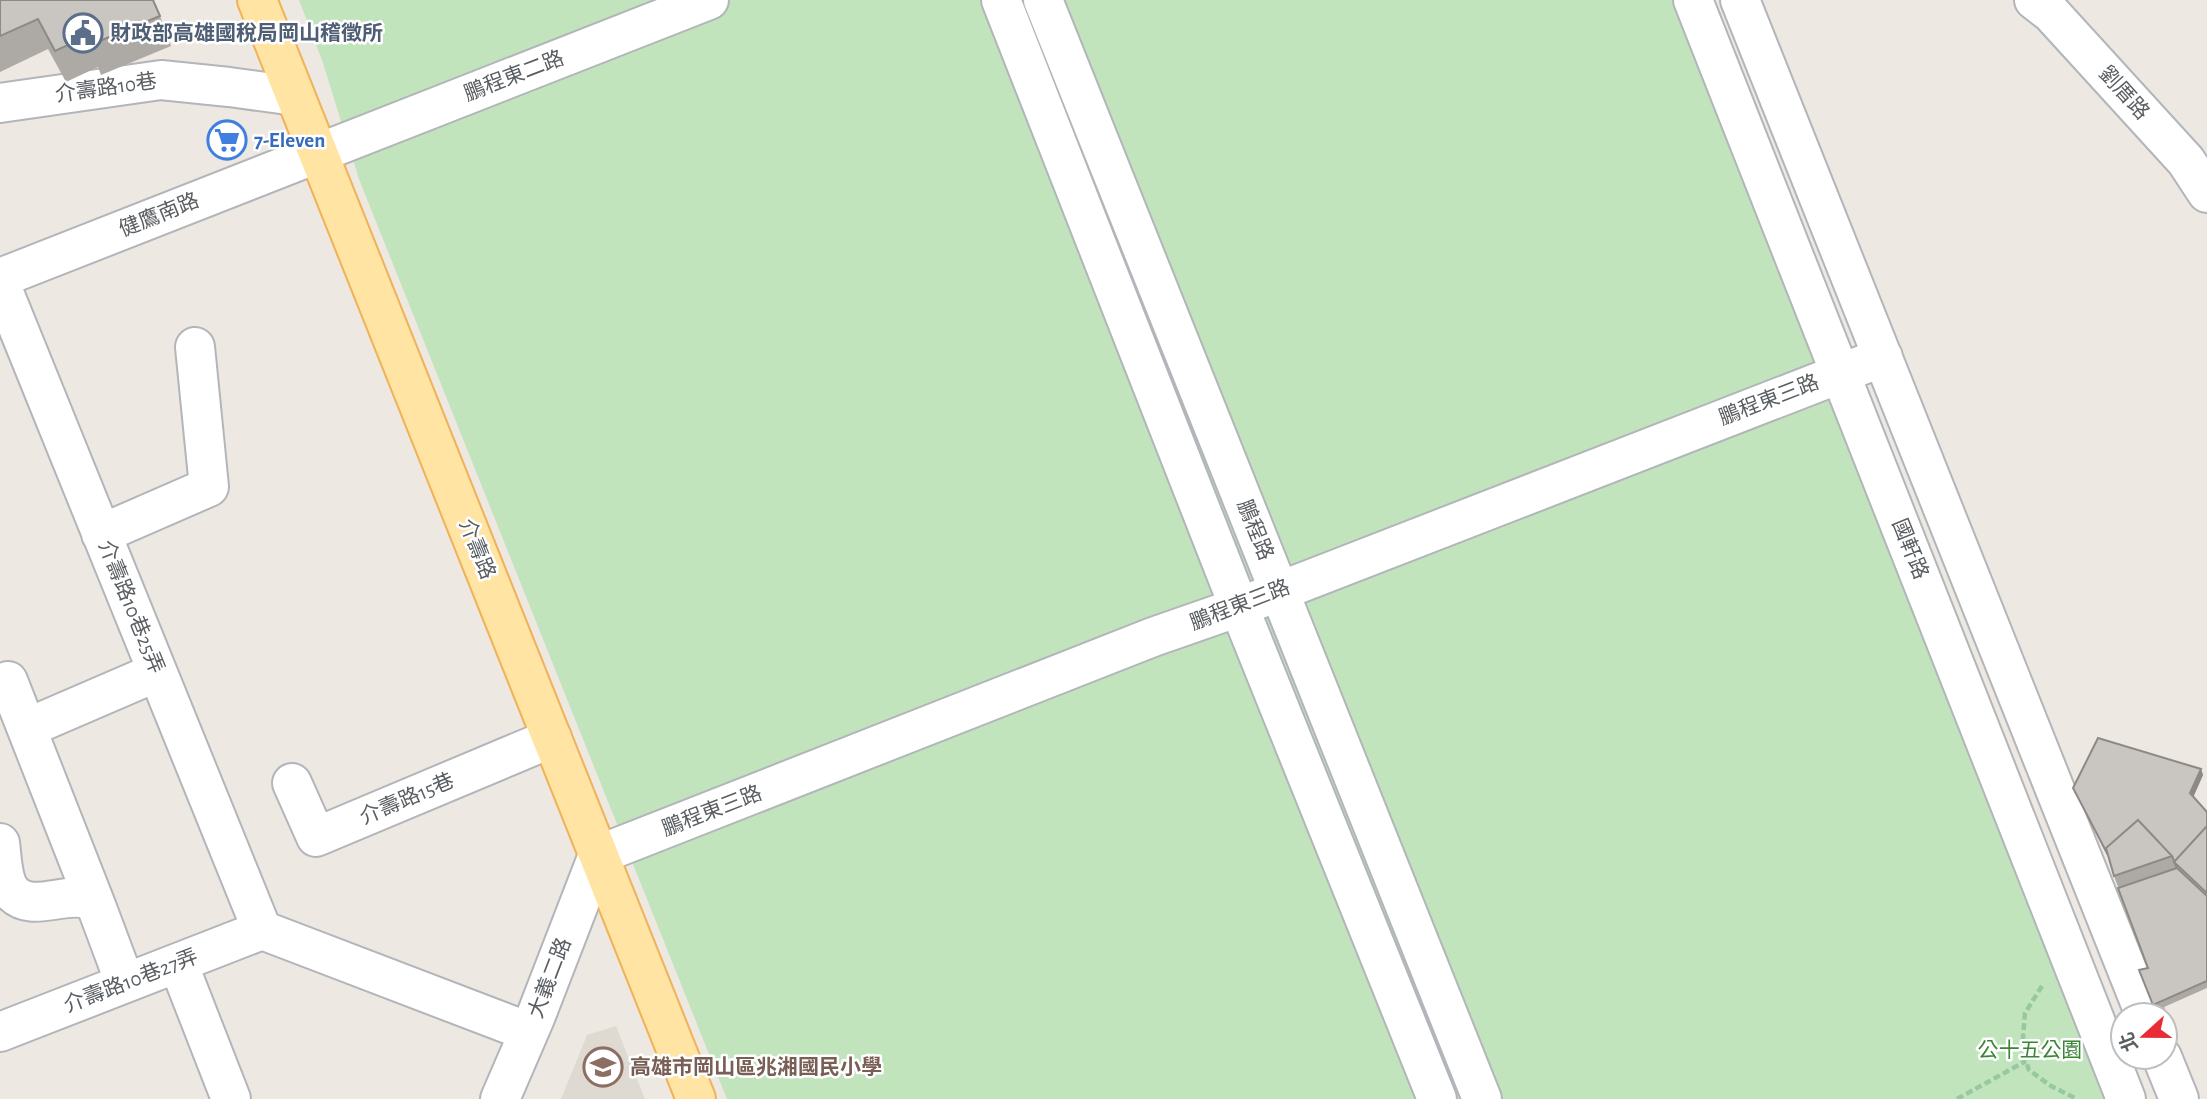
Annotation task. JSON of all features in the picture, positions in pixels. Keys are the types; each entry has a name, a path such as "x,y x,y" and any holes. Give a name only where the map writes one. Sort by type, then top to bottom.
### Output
{"main road":[{"name":"介壽路","path":"257,0 696,1099"}],"street":[{"name":"鵬程東二路","path":"318,152 709,0"},
{"name":"鵬程路","path":"1001,0 1239,607 1437,1099"},
{"name":"鵬程路","path":"1044,0 1482,1099"},
{"name":"國軒路","path":"1693,0 2126,1099"},
{"path":"1740,0 2139,1001"},
{"name":"劉厝路","path":"2034,0 2051,13 2186,161 2207,193"},
{"name":"介壽路10巷","path":"0,103 161,80 229,86 295,96"},
{"name":"健鷹南路","path":"0,281 318,152"},
{"name":"介壽路10巷25弄","path":"0,281 262,930"},
{"path":"101,534 209,487 195,347"},
{"name":"鵬程東三路","path":"598,855 1153,637 1239,607 1882,357"},
{"path":"27,728 158,672"},
{"path":"8,681 125,983"},
{"name":"介壽路15巷","path":"292,783 316,837 552,738"},
{"path":"1999,775 2043,760"},
{"path":"0,844 9,890 21,900 90,900 97,908"},
{"name":"大義二路","path":"500,1099 598,855"},
{"path":"262,930 529,1032"},
{"name":"介壽路10巷27弄","path":"0,1032 262,930"},
{"path":"178,963 231,1099"},
{"path":"2168,1071 2179,1099"}],"path":[{"path":"2044,982 2025,1013 2022,1050 2029,1070 2077,1099"},
{"path":"1957,1099 2026,1061"}],"shaded area":[{"name":"高雄市岡山區兆湘國民小學","path":"616,1026 645,1099 561,1099 587,1035"}],"green space":[{"name":"公十五公園","path":"299,0 1687,0 2109,1047 2109,1071 2119,1071 2130,1099 727,1099 359,179 322,60"}],"building":[{"path":"0,0 153,0 160,16 90,45 88,36 55,51 38,19 0,36"},
{"path":"2098,738 2201,769 2190,793 2207,812 2207,826 2174,862 2172,856 2138,820 2106,848 2108,855 2073,788"},
{"path":"2138,820 2172,856 2114,876 2106,848"},
{"path":"2207,826 2207,893 2174,862"},
{"path":"2177,868 2207,896 2207,981 2162,1001 2151,1001 2139,970 2148,968 2118,888"}],"place":[{"name":"財政部高雄國稅局岡山稽徵所","path":"83,33"},
{"name":"7-Eleven","path":"227,140"},
{"name":"高雄市岡山區兆湘國民小學","path":"603,1067"}]}
